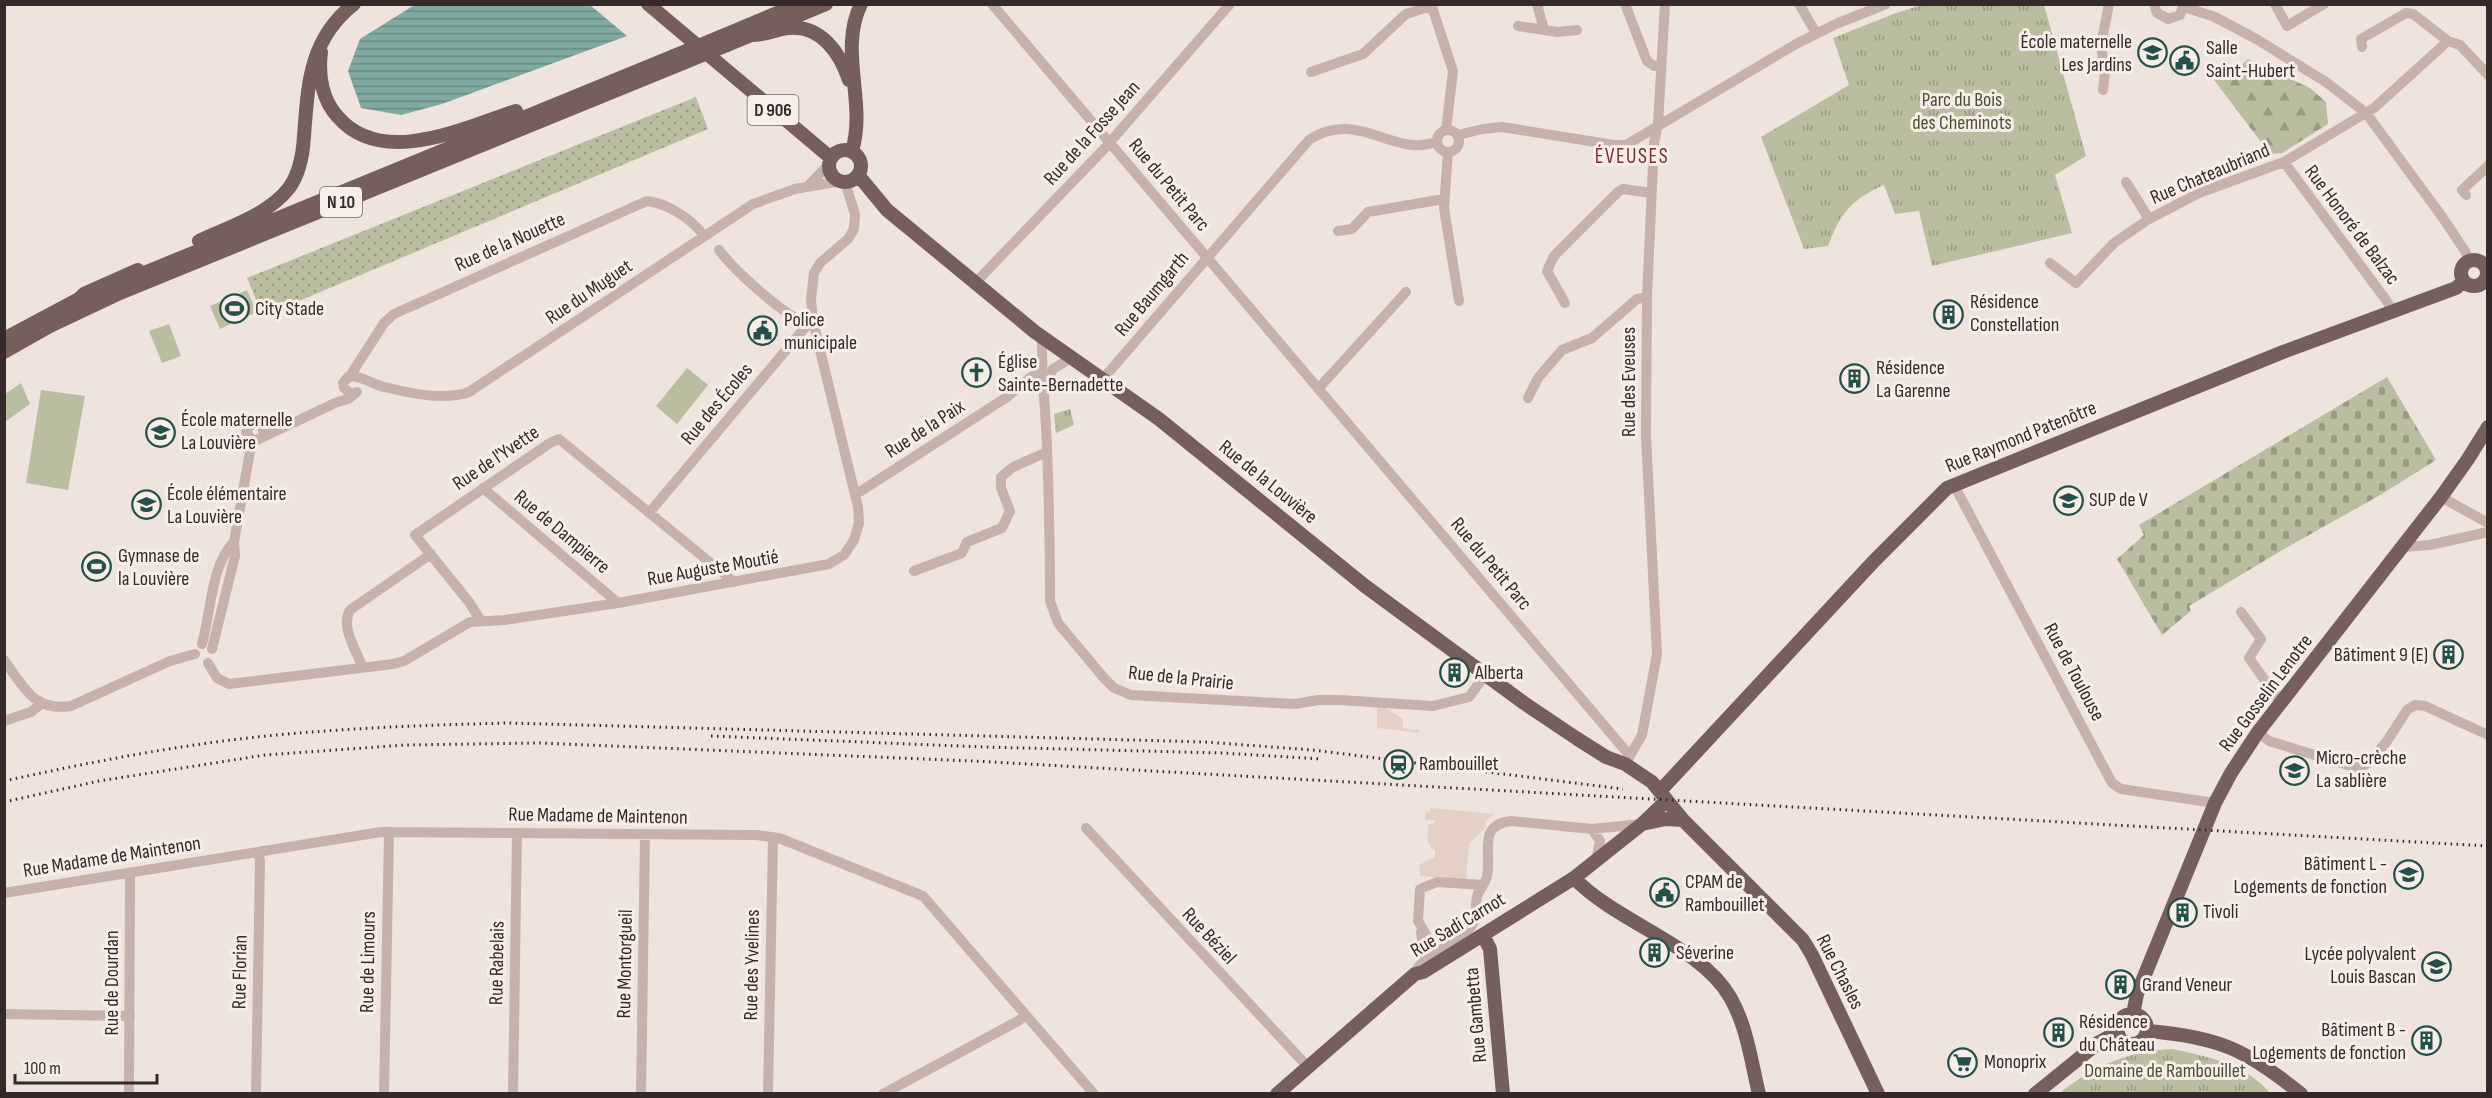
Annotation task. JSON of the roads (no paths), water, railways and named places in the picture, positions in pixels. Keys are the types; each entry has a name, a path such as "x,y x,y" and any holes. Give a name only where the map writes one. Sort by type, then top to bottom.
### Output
{"main road":[{"path":"79,299 84,294 256,214 275,202 289,188 299,170 309,76 331,26 354,4"},
{"name":"D 906","path":"648,4 830,161"},
{"name":"N 10","path":"4,352 70,316 120,293 724,41 799,4"},
{"name":"N 10","path":"724,41 752,35 826,4"},
{"path":"852,152 856,136 850,41 853,22 861,4"},
{"path":"752,35 764,35 790,28 805,29 819,35 840,57 855,99"},
{"path":"322,42 320,63 322,86 331,110 346,127 363,137 381,142 401,143 457,131 564,94 578,94"},
{"name":"N 10","path":"4,339 79,299 578,94 679,59"},
{"path":"843,150 852,152 861,162 858,175 843,181 834,177 830,161 843,150"},
{"name":"Rue de la Louvière","path":"858,175 887,210 949,262 1042,337 1159,419 1365,586 1485,675 1576,738 1626,756 1663,795"},
{"path":"2469,261 2477,261 2486,272 2481,284 2474,286 2464,281 2462,269 2469,261"},
{"name":"Rue Raymond Patenôtre","path":"1663,795 1874,561 1937,496 1953,485 2392,310 2456,288 2464,281"},
{"name":"Rue Gosselin Lenotre","path":"2133,1014 2141,984 2215,803 2231,773 2258,732 2441,497 2487,427"},
{"name":"Rue Chasles","path":"1663,795 1683,820 1803,940 1878,1094"},
{"name":"Rue Sadi Carnot","path":"1277,1094 1415,974 1439,956 1502,922 1574,878 1596,861 1642,824 1663,795"},
{"path":"1642,824 1666,819 1683,820"},
{"path":"1574,878 1606,905 1692,958 1721,982 1738,1014 1759,1094"},
{"name":"Rue Gambetta","path":"1476,935 1490,949 1503,1094"},
{"path":"2133,1014 2143,1018 2148,1031 2143,1040 2134,1044 2124,1042 2118,1032 2120,1020 2133,1014"},
{"path":"2148,1031 2211,1040 2240,1051 2262,1064 2301,1094"},
{"path":"2035,1094 2098,1042 2118,1032"}],"street":[{"name":"Rue du Petit Parc","path":"992,4 1623,747 1626,756"},
{"name":"Rue de la Fosse Jean","path":"976,282 1110,142 1230,4"},
{"path":"1537,4 1544,30"},
{"path":"1625,4 1647,61 1654,66 1661,66"},
{"name":"Rue des Eveuses","path":"1626,756 1642,735 1657,654 1646,436 1647,297 1654,143 1658,124 1665,4"},
{"path":"1799,4 1816,33"},
{"path":"1458,135 1483,129 1502,128 1621,145 1648,133 1658,124 1678,115 1816,33 1886,4"},
{"path":"2103,90 2105,72 2101,45 2109,4"},
{"path":"2154,4 2157,13 2168,19 2177,17 2184,6 2215,17 2258,40 2326,82 2366,113 2443,218 2469,261"},
{"path":"2275,4 2287,26 2324,4"},
{"path":"1311,72 1364,54 1406,14 1431,5 1453,71 1446,130"},
{"path":"2362,47 2361,39 2406,13 2413,14 2448,41 2460,45 2487,75"},
{"path":"1518,26 1557,32 1577,30"},
{"name":"Rue Chateaubriand","path":"2050,263 2076,284 2114,243 2149,219 2199,193 2284,162 2366,113 2448,41"},
{"name":"Rue Baumgarth","path":"1102,380 1287,164 1315,136 1337,128 1347,128 1413,145 1437,141"},
{"path":"1446,130 1453,130 1460,142 1457,148 1448,152 1439,147 1437,141 1439,134 1446,130"},
{"path":"1448,152 1444,199 1459,301"},
{"name":"Rue du Muguet","path":"808,186 830,161"},
{"name":"Rue Honoré de Balzac","path":"2284,162 2392,310"},
{"path":"2466,195 2462,190 2487,166"},
{"name":"Rue du Muguet","path":"354,377 383,387 439,396 469,392 753,204 808,186 843,181"},
{"name":"Rue Auguste Moutié","path":"208,663 218,678 229,684 404,661 464,625 618,603 820,567 837,560 849,548 858,530 859,515 811,322 811,299 814,273 820,263 855,230 855,214 843,181"},
{"path":"2126,182 2149,219"},
{"path":"1565,303 1547,271 1554,256 1619,191 1623,189 1652,193"},
{"path":"1338,231 1352,229 1368,212 1444,199"},
{"name":"Rue de la Nouette","path":"354,377 384,323 394,314 647,201 661,202 704,236"},
{"path":"719,250 795,319 811,322"},
{"path":"1318,389 1406,292"},
{"path":"1528,398 1538,378 1562,350 1592,338 1637,299 1647,297"},
{"name":"Rue des Écoles","path":"649,513 811,322"},
{"name":"Rue de la Prairie","path":"1042,337 1041,372 1044,387 1047,452 1050,601 1053,616 1114,688 1131,695 1183,698 1294,704 1339,700 1433,706 1469,697 1485,675"},
{"path":"1044,387 1053,369 1071,358"},
{"name":"Rue de la Paix","path":"855,492 861,491 988,410 1041,372"},
{"path":"335,403 344,388 344,380 354,377 361,383 357,392 347,392 344,388"},
{"name":"Rue du Muguet","path":"207,646 219,567 228,548 234,542 259,435 282,428 348,399 357,392 383,387"},
{"name":"Rue de l'Yvette","path":"482,621 415,535 550,443 559,440 735,582"},
{"path":"914,572 962,553 967,542 1002,528 1010,511 1001,488 1001,477 1013,467 1047,452"},
{"name":"Rue de Toulouse","path":"1953,485 2112,783 2121,789 2215,803"},
{"name":"Rue de Dampierre","path":"483,488 618,603"},
{"path":"2441,497 2487,523"},
{"path":"2403,547 2430,545 2487,532"},
{"path":"362,667 347,629 346,620 350,610 431,554"},
{"path":"2241,612 2261,639 2249,658 2281,703"},
{"path":"207,646 214,657 208,663 199,662 195,654 198,647 207,646"},
{"path":"4,660 31,696 49,707 71,706 170,661 195,654"},
{"path":"4,721 31,712 41,704"},
{"path":"2258,732 2269,741 2354,767 2370,762 2407,710 2415,705 2425,706 2487,735"},
{"path":"1623,747 1626,756"},
{"path":"1415,974 1425,962 1439,956 1451,943 1476,935 1477,896 1487,878 1489,833 1501,823 1592,829 1642,824"},
{"name":"Rue Béziel","path":"1086,828 1308,1067"},
{"path":"1592,829 1600,840 1596,861"},
{"name":"Rue Madame de Maintenon","path":"4,892 389,832 773,837 923,896 1094,1094"},
{"name":"Rue de Limours","path":"384,1094 389,832"},
{"name":"Rue Rabelais","path":"513,1094 517,833"},
{"name":"Rue Montorgueil","path":"640,1094 645,835"},
{"name":"Rue des Yvelines","path":"768,1094 773,837"},
{"name":"Rue Florian","path":"256,1094 260,861 258,852"},
{"name":"Rue de Dourdan","path":"129,1094 130,873"},
{"path":"1439,956 1423,932 1417,915 1420,889 1437,882 1483,885"},
{"path":"1476,918 1487,923 1502,922"},
{"path":"1423,932 1451,943"},
{"path":"1423,932 1425,962"},
{"path":"4,1014 130,1016"},
{"path":"883,1094 1026,1015"}],"water":[{"path":"416,4 590,5 627,36 442,104 401,115 361,108 348,71 360,39"}],"railway":[{"path":"4,781 135,755 233,740 357,729 508,723 1205,742 1313,750 1623,789"},
{"path":"711,736 985,747 1222,753 1322,759"},
{"path":"4,802 99,781 265,755 405,745 538,743 974,761 2488,846"}],"place":[{"name":"École maternelle Les Jardins","path":"2153,53"},
{"name":"Salle Saint-Hubert","path":"2185,60"},
{"name":"City Stade","path":"234,309"},
{"name":"Résidence Constellation","path":"1949,314"},
{"name":"Police municipale","path":"763,331"},
{"name":"Église Sainte-Bernadette","path":"977,373"},
{"name":"Résidence La Garenne","path":"1855,379"},
{"name":"École maternelle La Louvière","path":"160,432"},
{"name":"SUP de V","path":"2068,500"},
{"name":"École élémentaire La Louvière","path":"146,505"},
{"name":"Gymnase de la Louvière","path":"97,567"},
{"name":"Bâtiment 9 (E)","path":"2449,655"},
{"name":"Alberta","path":"1454,673"},
{"name":"Rambouillet","path":"1398,764"},
{"name":"Micro-crèche La sablière","path":"2295,770"},
{"name":"Bâtiment L - Logements de fonction","path":"2408,875"},
{"name":"CPAM de Rambouillet","path":"1664,893"},
{"name":"Tivoli","path":"2182,912"},
{"name":"Séverine","path":"1655,953"},
{"name":"Lycée polyvalent Louis Bascan","path":"2437,966"},
{"name":"Grand Veneur","path":"2121,985"},
{"name":"Résidence du Château","path":"2058,1033"},
{"name":"Bâtiment B - Logements de fonction","path":"2427,1041"},
{"name":"Monoprix","path":"1963,1062"}],"district":[{"name":"ÉVEUSES","path":"1632,156"}],"park label":[{"name":"Parc du Bois des Cheminots","path":"1962,112"},
{"name":"Domaine de Rambouillet","path":"2165,1071"}]}
